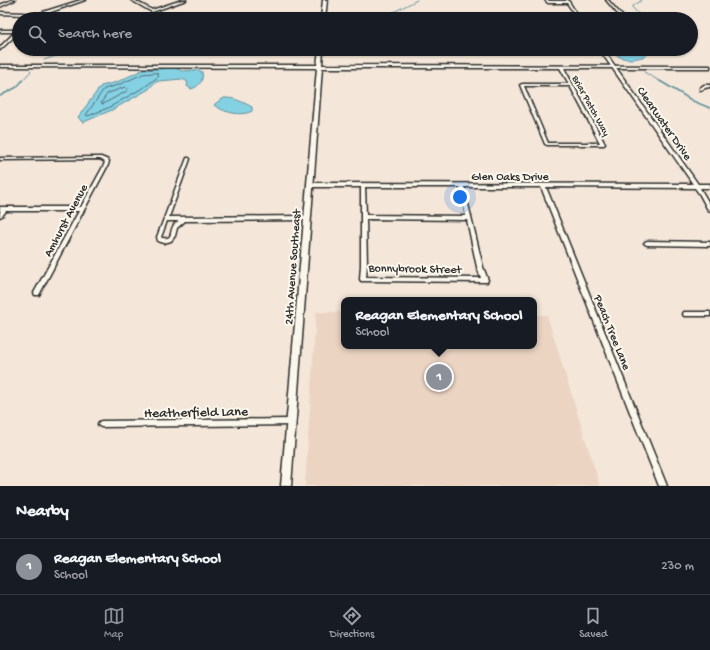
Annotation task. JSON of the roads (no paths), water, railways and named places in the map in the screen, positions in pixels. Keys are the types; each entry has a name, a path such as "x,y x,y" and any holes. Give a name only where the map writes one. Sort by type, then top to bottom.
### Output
{"street":[{"path":"0,6 14,0"},
{"path":"49,12 84,0"},
{"path":"132,0 152,11 185,0"},
{"path":"324,12 325,0"},
{"path":"546,0 548,2 567,1 574,12"},
{"path":"607,0 618,12"},
{"path":"0,13 12,14"},
{"path":"0,31 12,31"},
{"path":"0,49 12,37"},
{"name":"24th Avenue Southeast","path":"286,486 320,56"},
{"name":"Clearwater Drive","path":"606,56 696,186 710,210"},
{"path":"0,66 562,68 710,67"},
{"name":"Briar Patch Way","path":"562,68 603,144 547,144 522,85 571,85"},
{"path":"701,89 705,86 710,86"},
{"name":"Amhurst Avenue","path":"0,159 104,158 107,161 37,293"},
{"path":"184,219 175,227 172,238 162,241 159,236 167,219 188,159"},
{"name":"Glen Oaks Drive","path":"310,185 710,186"},
{"name":"Bonnybrook Street","path":"363,186 363,278 485,280 480,267 469,218"},
{"path":"364,217 469,218 462,186"},
{"name":"Peach Tree Lane","path":"543,186 663,486"},
{"path":"0,215 2,209 82,209"},
{"path":"167,219 308,218"},
{"path":"647,243 710,244"},
{"path":"686,314 710,314"},
{"name":"Heatherfield Lane","path":"101,424 292,422"}],"water":[{"path":"618,56 645,56 633,59"},
{"path":"175,68 182,71 198,70 202,72 202,80 196,87 191,89 187,86 188,82 182,79 159,81 154,83 149,89 112,110 84,122 82,122 78,117 101,86 117,82 142,70"},
{"path":"224,98 231,98 242,102 252,107 252,111 238,114 222,110 214,105"}],"waterway":[{"path":"394,12 417,0"},
{"path":"637,12 632,7 642,0"},
{"path":"44,60 55,56"},
{"path":"21,82 31,71"},
{"path":"644,72 661,82"},
{"path":"0,96 17,87 22,81"},
{"path":"660,81 693,101 710,108"}],"place":[{"name":"Reagan Elementary School","path":"439,377"}]}
